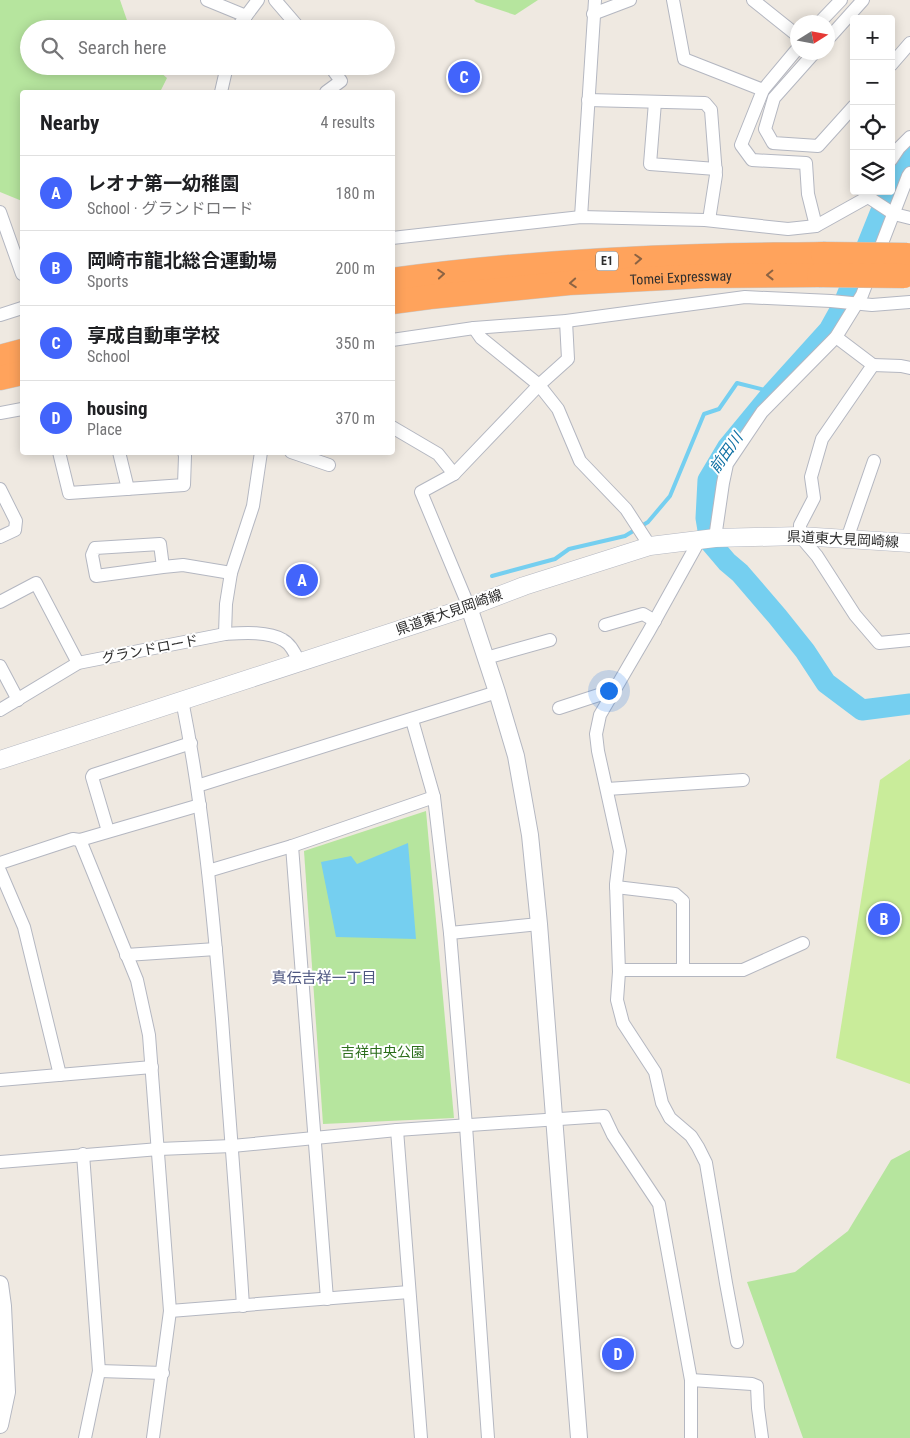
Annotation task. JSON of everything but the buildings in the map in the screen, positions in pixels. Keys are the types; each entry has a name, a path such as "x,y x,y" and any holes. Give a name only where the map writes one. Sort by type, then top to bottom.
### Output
{"highway":[{"name":"Tomei Expressway","path":"395,280 566,263 703,256 821,264 908,266"},
{"name":"Tomei Expressway","path":"395,302 578,283 704,276 821,264"},
{"path":"0,357 20,352"},
{"path":"0,378 20,373"}],"main road":[{"name":"県道東大見岡崎線","path":"0,760 650,546 707,540 800,536 910,543"}],"street":[{"path":"207,0 246,16"},
{"path":"243,20 258,0"},
{"path":"275,0 292,20"},
{"path":"581,217 595,0"},
{"path":"593,14 630,0"},
{"path":"673,0 684,58 763,90"},
{"path":"753,0 790,30"},
{"path":"827,15 841,0"},
{"path":"835,31 863,0"},
{"path":"906,58 910,43"},
{"path":"790,58 763,90 741,145 752,160 806,163 808,194 816,226"},
{"path":"808,60 774,98 765,129 773,143 818,146 850,110"},
{"path":"221,90 225,75"},
{"path":"329,90 341,81 337,75"},
{"path":"588,100 705,103 711,110 716,169 709,220"},
{"path":"655,102 650,164 716,169"},
{"path":"895,154 910,137"},
{"path":"737,1342 706,1163 691,1136 670,1118 666,1111 662,1103 655,1072 623,1023 617,1000 619,970 616,888 620,852 596,734 600,715 614,690 655,621 707,540 727,464 762,412 836,337 862,295 910,172"},
{"path":"395,238 581,217 709,220 788,229 816,226 868,195"},
{"path":"871,195 894,214 910,218"},
{"path":"0,212 20,268"},
{"path":"395,340 474,328 566,321 745,297 872,305 910,302"},
{"path":"0,315 20,309"},
{"path":"566,321 568,359 539,385 454,474 421,492 469,606 497,692 516,756 530,835 539,924 579,1438"},
{"path":"474,328 481,338 539,385 558,409 580,461 626,509 650,546"},
{"path":"836,337 873,366 901,366 910,368"},
{"path":"873,366 822,439 811,477 814,498 800,525 800,536 817,556 854,615 879,643 910,640"},
{"path":"0,412 20,409"},
{"path":"395,429 438,454 454,474"},
{"path":"60,455 69,493 184,485 185,455"},
{"path":"120,455 128,489"},
{"path":"225,634 226,604 231,573 253,506 261,455"},
{"path":"300,455 329,465"},
{"path":"847,539 874,461"},
{"path":"0,489 16,520 15,530 0,537"},
{"path":"163,567 160,544 95,548 92,555 96,576 183,565 231,573"},
{"path":"0,602 36,583 78,663"},
{"path":"605,625 643,614 655,621"},
{"name":"グランドロード","path":"0,710 78,663 225,634 247,632 264,634 284,640 294,651 300,662"},
{"path":"486,658 550,640"},
{"path":"0,666 18,700"},
{"path":"559,708 614,690"},
{"path":"198,786 497,692"},
{"path":"182,700 198,786 216,949 244,1306"},
{"path":"412,720 434,797 450,933 488,1438"},
{"path":"108,831 93,775 191,743"},
{"path":"607,789 743,780"},
{"path":"208,871 292,846 434,797"},
{"path":"0,862 74,839 80,840 200,805"},
{"path":"80,840 137,980 149,1035 170,1311 153,1438"},
{"path":"292,846 327,1299"},
{"path":"0,871 26,936 60,1075"},
{"path":"616,888 676,894 683,901 683,970"},
{"path":"450,933 539,924"},
{"path":"619,970 743,970 803,943"},
{"path":"126,955 216,949"},
{"path":"0,1080 152,1068"},
{"path":"0,1162 83,1154 232,1146 396,1130 604,1116 613,1135 659,1204 691,1380 691,1438"},
{"path":"396,1130 421,1438"},
{"path":"83,1154 99,1372 85,1438"},
{"path":"0,1284 7,1392 0,1425"},
{"path":"170,1311 409,1292"},
{"path":"99,1372 163,1373"},
{"path":"691,1380 752,1384 757,1386 762,1438"}],"green space":[{"path":"0,0 120,0 127,20 20,20 20,75 164,75 167,78 161,90 20,90 20,200 0,192"},
{"path":"474,0 538,0 515,15"},
{"path":"910,759 910,1084 836,1058 880,780"},
{"name":"吉祥中央公園","path":"426,811 454,1118 323,1124 304,851"},
{"path":"910,1150 910,1438 803,1438 747,1282 795,1272 848,1231 891,1160"}],"water":[{"path":"408,843 416,939 336,937 321,862 351,856 357,864"}],"waterway":[{"name":"前田川","path":"895,177 910,155"},
{"name":"前田川","path":"887,195 844,303 829,330 773,392 727,448 708,480 706,518 710,542 777,616 805,651 826,683 862,710 910,704"},
{"path":"492,576 555,559 569,549 625,536 648,522 670,496 704,414 719,409 737,383 773,392"}],"place":[{"name":"享成自動車学校","path":"464,77"},
{"name":"レオナ第一幼稚園","path":"302,580"},
{"name":"岡崎市龍北総合運動場","path":"884,919"},
{"name":"housing","path":"618,1354"}],"district":[{"name":"真伝吉祥一丁目","path":"324,978"}]}
